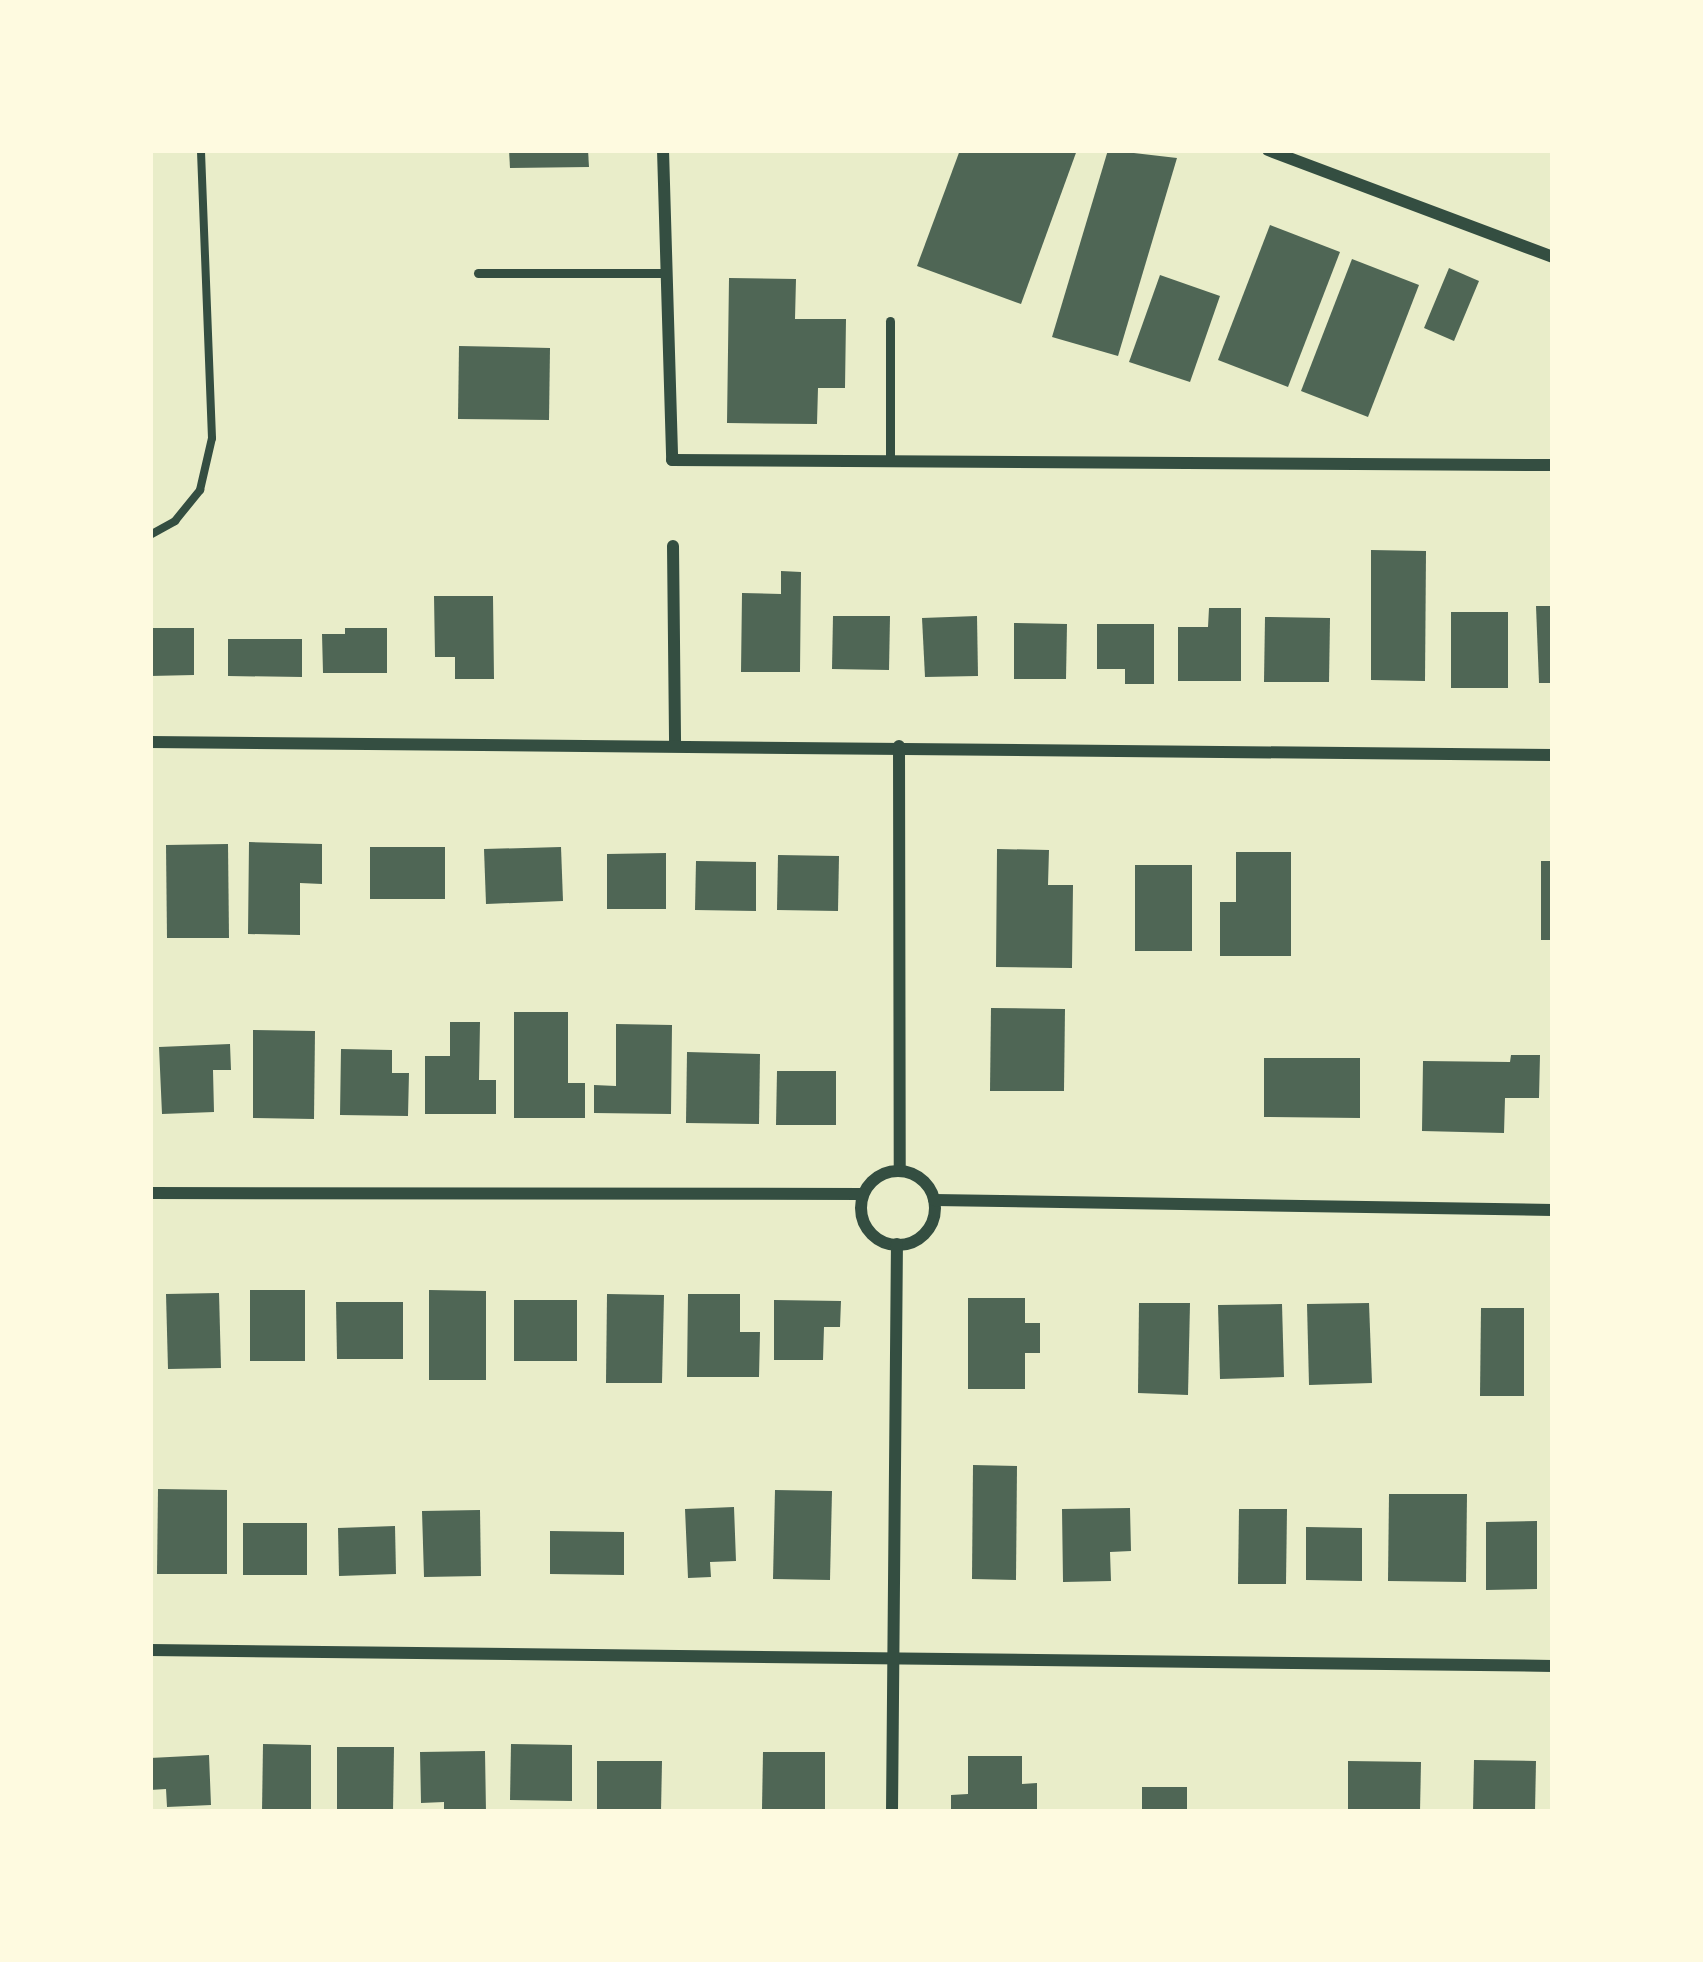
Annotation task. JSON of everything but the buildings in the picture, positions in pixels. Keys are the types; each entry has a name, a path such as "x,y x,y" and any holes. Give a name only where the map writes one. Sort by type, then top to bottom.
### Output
{"street":[{"path":"663,150 662,273 672,460 1553,465"},
{"path":"1268,150 1553,257"},
{"path":"673,546 675,745"},
{"path":"150,742 1553,755"},
{"path":"899,746 900,1171"},
{"path":"900,1171 922,1180 934,1200 926,1231 897,1244 867,1228 863,1194 878,1177 900,1171"},
{"path":"150,1193 863,1194"},
{"path":"934,1200 1553,1210"},
{"path":"892,1812 897,1244"},
{"path":"150,1650 1553,1666"}],"lane":[{"path":"478,273 662,273"},
{"path":"890,321 890,462"}],"path":[{"path":"150,535 176,521 200,490 212,438 201,150"}]}
